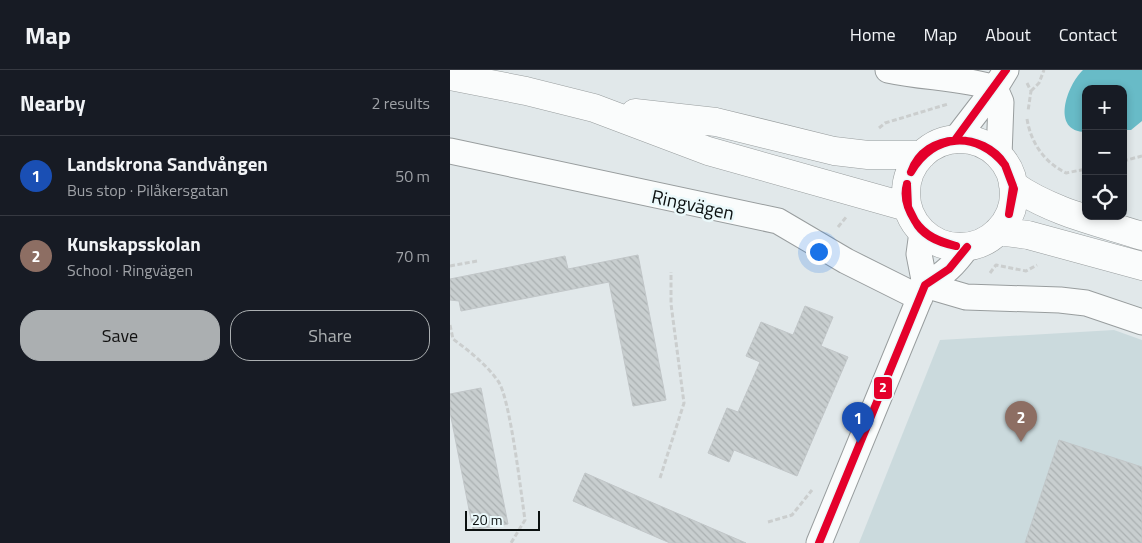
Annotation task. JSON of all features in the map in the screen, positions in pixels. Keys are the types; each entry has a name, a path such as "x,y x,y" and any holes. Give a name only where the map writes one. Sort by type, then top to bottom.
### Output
{"main road":[{"path":"450,76 526,91 594,108 708,151 907,207"},
{"path":"594,108 716,122 834,151 868,155 922,155"},
{"path":"955,140 978,143 999,156 1010,174 1013,185 1011,210 998,231 989,239 968,247 943,244 922,232 913,220 907,207 907,179 922,155 937,144 955,140"},
{"path":"1013,185 1031,198 1051,206 1142,236"},
{"path":"998,231 1028,235 1142,266"}],"street":[{"path":"888,70 920,77 973,81 1000,79"},
{"path":"955,140 1000,79"},
{"path":"999,156 1000,79"},
{"name":"Ringvägen","path":"450,151 778,222 822,247 922,291 966,297 1060,300 1086,303 1142,322"},
{"path":"819,543 922,291 919,254 922,232"},
{"path":"922,291 951,268 968,247"}],"path":[{"path":"1044,70 1042,77 1031,91 1027,117 1034,143 1045,158 1058,169 1066,173 1082,170"},
{"path":"1035,75 1042,77"},
{"path":"872,133 885,123 945,106 953,101"},
{"path":"1127,160 1142,156"},
{"path":"822,247 853,209"},
{"path":"450,266 477,261"},
{"path":"966,297 978,288 996,266 1026,271 1044,261"},
{"path":"660,478 684,403 670,304 671,272"},
{"path":"450,325 452,339 476,356 499,382 508,415 525,520 511,543"},
{"path":"768,522 792,514 812,490 816,481"}],"shaded area":[{"path":"1114,330 1142,340 1142,543 859,543 940,340"}],"water":[{"path":"1083,70 1142,70 1142,121 1131,130 1127,130 1127,85 1082,85 1082,131 1075,130 1068,124 1065,116 1065,107 1067,96"}],"building":[{"path":"638,255 666,400 633,406 609,282 461,311 459,301 450,300 450,279 565,256 568,269"},
{"path":"805,306 833,317 821,346 848,357 797,476 734,450 729,462 708,453 727,408 738,412 760,362 746,356 761,322 793,335"},
{"path":"481,388 508,524 473,530 450,412 450,394"},
{"path":"1059,440 1142,467 1142,543 1025,543"},
{"path":"585,473 746,543 670,543 573,501"}],"transit line":[{"name":"2","path":"955,140 1006,70"},
{"name":"2","path":"911,172 918,159 929,149 941,143 955,140 970,141 983,146 996,154 1005,165"},
{"name":"2","path":"911,172 920,159 931,150 943,143 956,141 982,146 1005,165"},
{"name":"2","path":"1005,165 1014,189 1009,214"},
{"name":"2","path":"1005,165 1013,186 1009,214"},
{"name":"2","path":"907,184 908,207 915,221"},
{"name":"2","path":"907,184 907,203 915,221"},
{"name":"2","path":"915,221 923,231 956,246"},
{"name":"2","path":"915,221 918,227 927,235 956,246"},
{"name":"2","path":"819,543 925,285 949,269 967,247"}],"place":[{"name":"Kunskapsskolan","path":"1021,442"},
{"name":"Landskrona Sandvången","path":"858,443"}]}
